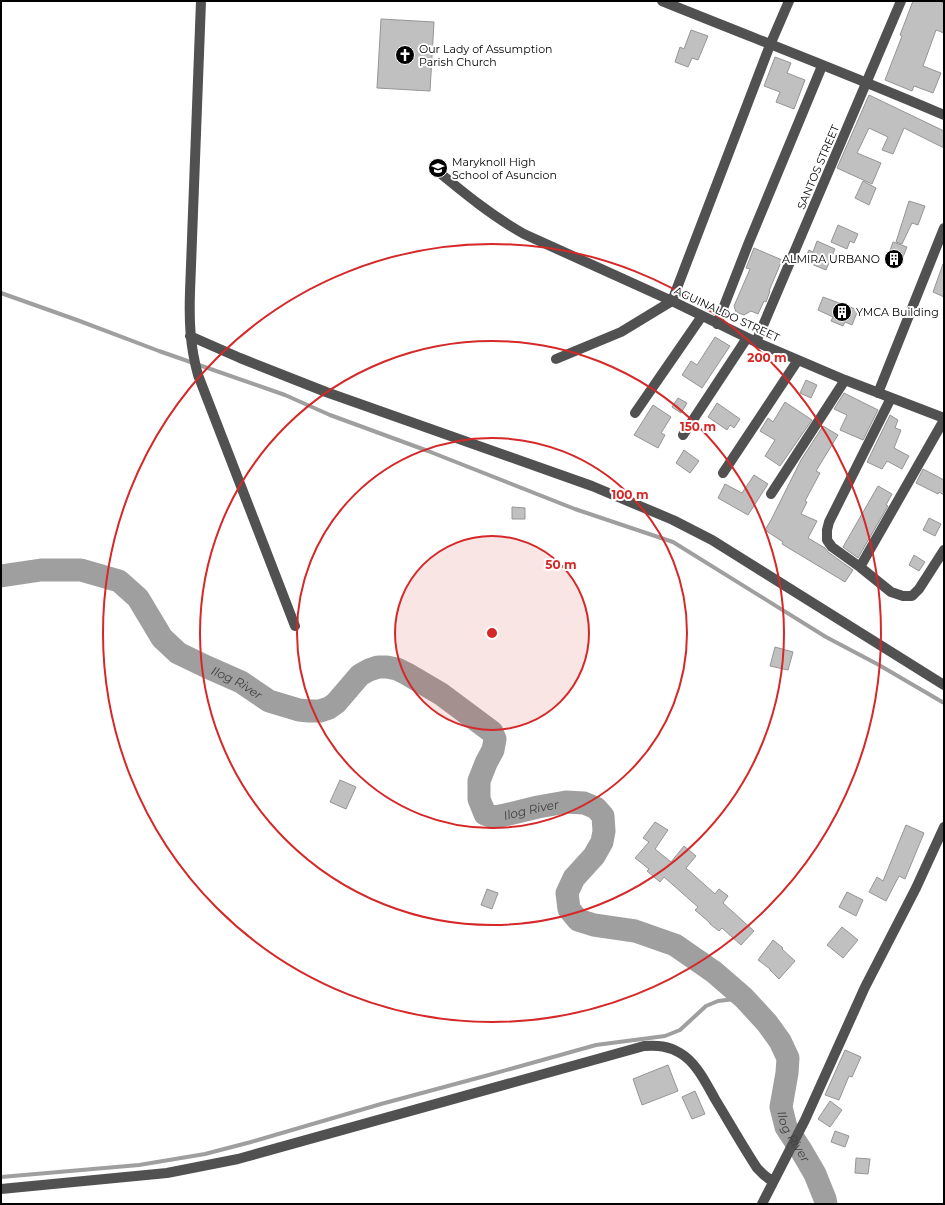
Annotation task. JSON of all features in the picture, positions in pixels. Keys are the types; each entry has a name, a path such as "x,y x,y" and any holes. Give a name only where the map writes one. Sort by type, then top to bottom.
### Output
{"street":[{"path":"201,1 190,292 190,336 198,376 295,626"},
{"path":"662,1 822,66 867,82 944,115"},
{"path":"556,359 621,332 672,301 770,45 789,1"},
{"name":"SANTOS STREET","path":"756,342 901,1"},
{"path":"717,324 749,242 822,66"},
{"name":"AGUINALDO STREET","path":"435,169 474,201 505,223 524,234 672,301 756,342 845,380 944,419"},
{"path":"878,393 944,228"},
{"path":"635,413 702,316"},
{"path":"190,336 281,375 592,486 673,520 712,540 944,684"},
{"path":"683,435 747,338"},
{"path":"723,473 798,360"},
{"path":"771,494 845,380"},
{"path":"891,398 829,522 827,540 832,547 891,592 903,596 912,596 919,589 944,550"},
{"path":"860,567 944,419"},
{"path":"762,1204 805,1120 865,987 916,888 944,827"},
{"path":"1,1189 167,1173 238,1159 637,1048 658,1045 668,1047 681,1053 692,1063 703,1078 757,1168 773,1182"}],"building":[{"path":"913,1 939,1 944,3 944,33 936,30 923,66 941,73 933,93 914,86 912,91 885,80 902,36 900,35"},
{"name":"Our Lady of Assumption Parish Church","path":"381,19 434,22 430,91 377,88"},
{"path":"691,30 708,36 698,60 692,58 688,67 675,62 680,47 684,49"},
{"path":"775,57 791,63 787,73 805,80 794,109 776,102 780,92 764,86"},
{"path":"869,95 944,131 944,148 904,128 893,154 882,150 888,137 869,128 857,153 881,163 872,184 837,168"},
{"path":"863,181 876,188 869,205 855,198"},
{"path":"909,201 925,206 918,225 912,223 902,244 896,242"},
{"path":"838,225 858,234 854,243 850,241 847,249 831,242"},
{"path":"817,241 835,249 826,270 804,261 809,250 813,252"},
{"path":"893,242 907,247 899,267 886,262"},
{"path":"754,248 782,260 766,302 764,301 758,314 751,311 744,315 736,312 734,306 750,269 746,268"},
{"path":"944,264 944,297 933,292"},
{"name":"YMCA Building","path":"823,297 858,310 852,325 845,322 843,326 831,321 833,317 818,310"},
{"path":"715,337 730,346 702,388 682,375 691,361 697,365"},
{"path":"806,380 817,385 811,398 800,393"},
{"path":"844,393 878,410 863,440 840,430 847,415 834,409"},
{"path":"678,398 687,403 681,413 672,407"},
{"path":"785,402 812,420 780,466 765,456 775,440 760,431 768,418 773,422"},
{"path":"717,403 740,419 734,428 730,425 727,430 708,417"},
{"path":"653,405 671,417 661,433 665,435 658,448 634,435"},
{"path":"890,415 898,420 895,428 901,430 894,448 909,456 902,469 887,461 882,469 867,462"},
{"path":"823,426 838,435 816,471 820,473 805,501 807,502 801,514 817,521 808,538 825,548 828,552 853,570 845,582 782,544 783,542 765,530 801,460"},
{"path":"684,450 699,461 690,473 676,463"},
{"path":"923,469 944,480 944,495 939,492 938,494 916,483"},
{"path":"754,475 768,484 748,515 718,498 725,484 742,493"},
{"path":"878,486 892,494 886,505 888,506 858,558 843,547"},
{"path":"512,507 525,508 525,519 512,519"},
{"path":"929,518 941,524 935,536 923,530"},
{"path":"914,555 925,562 919,571 909,565"},
{"path":"775,647 793,652 788,670 770,666"},
{"path":"340,780 356,787 346,809 330,802"},
{"path":"655,822 668,830 655,849 671,862 684,846 696,856 686,868 715,894 719,889 728,896 723,903 754,931 741,945 722,928 719,931 710,924 695,910 698,907 664,877 660,882 647,871 649,869 635,858 649,842 643,838"},
{"path":"906,825 924,833 905,879 899,876 886,901 869,892 877,877 883,881"},
{"path":"487,889 498,893 492,909 481,905"},
{"path":"847,892 863,900 856,916 839,907"},
{"path":"842,927 858,940 843,958 827,945"},
{"path":"773,940 795,961 779,979 770,969 758,960"},
{"path":"845,1050 861,1057 852,1077 849,1076 839,1100 825,1095"},
{"path":"668,1065 678,1091 642,1105 633,1079"},
{"path":"695,1091 705,1114 692,1119 682,1097"},
{"path":"830,1101 842,1110 830,1127 818,1119"},
{"path":"835,1131 849,1136 845,1147 831,1142"},
{"path":"856,1158 870,1159 868,1174 855,1173"}],"waterway":[{"path":"1,293 285,395 330,415 428,451 575,509 673,542 826,637 879,665 944,703"},
{"name":"Ilog River","path":"1,576 41,570 81,570 119,581 138,598 162,638 178,653 241,682 269,701 299,710 320,711 329,708 336,703 360,675 369,670 378,667 397,669 441,694 492,732 495,739 493,750 479,781 479,799 485,814 494,817 566,802 584,803 596,808 603,816 604,831 602,842 594,856 574,878 567,893 569,909 578,920 594,925 635,931 675,945 714,972 744,998 767,1023 780,1041 788,1058 781,1107 786,1127 815,1174 826,1204"},
{"path":"1,1177 139,1165 205,1154 596,1045 665,1036 680,1030 706,1006 718,1001 744,998"}],"place":[{"name":"Our Lady of Assumption Parish Church","path":"405,55"},
{"name":"Maryknoll High School of Asuncion","path":"438,168"},
{"name":"ALMIRA URBANO","path":"894,259"},
{"name":"YMCA Building","path":"842,312"}]}
